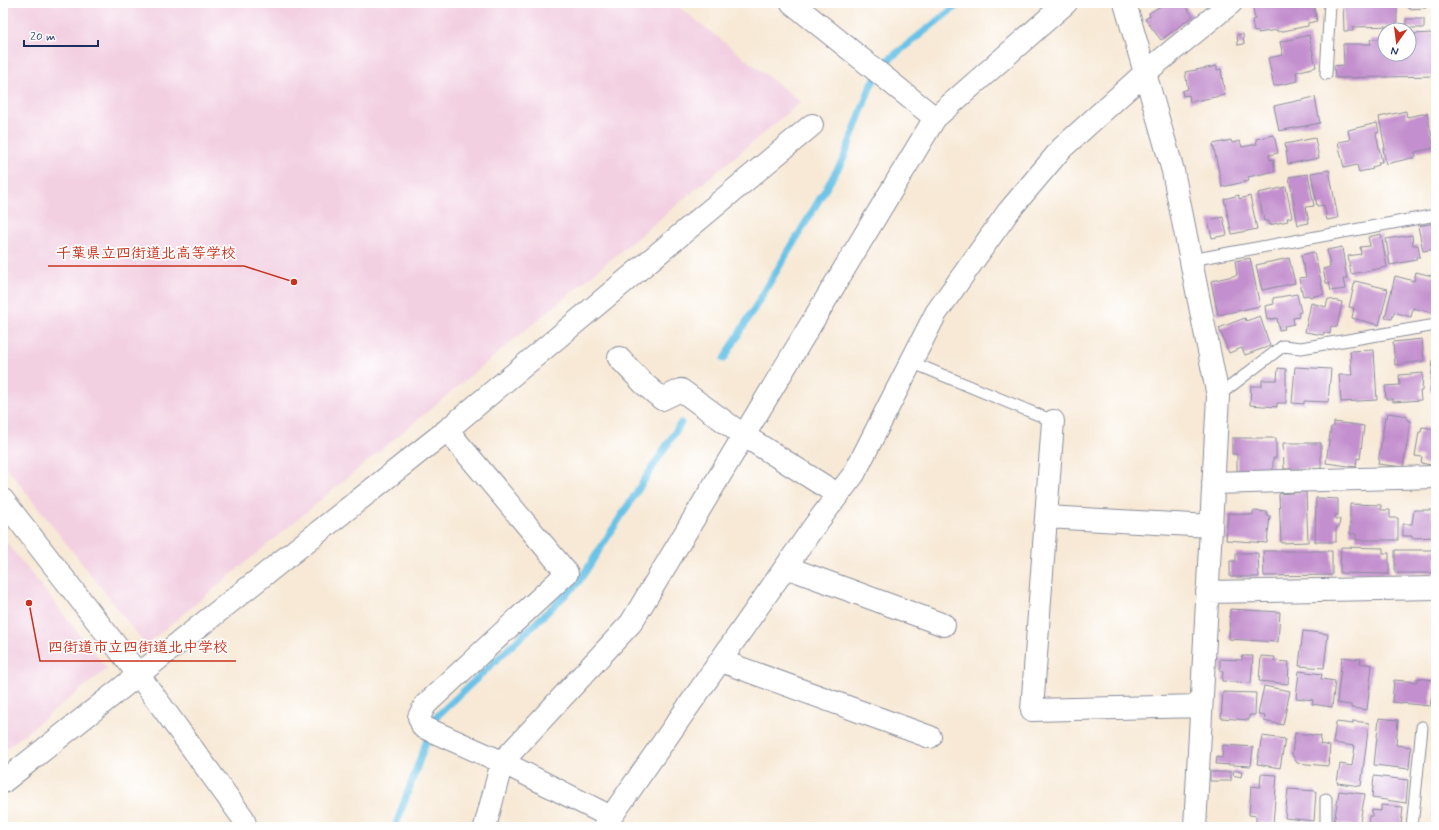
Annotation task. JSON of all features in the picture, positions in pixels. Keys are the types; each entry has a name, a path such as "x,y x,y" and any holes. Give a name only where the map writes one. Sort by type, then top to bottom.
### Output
{"street":[{"path":"792,3 935,118"},
{"path":"485,827 502,762 631,623 935,118 1066,3"},
{"path":"1125,3 1146,72 1173,171 1218,396 1195,827"},
{"path":"447,430 567,573 425,705 419,717 430,730 502,762 608,822 786,566 837,494 854,474 936,313 1008,212 1062,148 1146,72 1231,3"},
{"path":"3,782 447,430 812,125"},
{"path":"619,358 643,384 662,398 681,390 744,435 837,494"},
{"path":"1052,421 1032,710 1201,706"},
{"path":"1213,483 1436,477"},
{"path":"3,500 138,674 243,818 246,827"},
{"path":"1046,517 1211,526"},
{"path":"786,566 944,625"},
{"path":"1207,592 1436,588"},
{"path":"721,661 930,737"}],"lane":[{"path":"1326,74 1330,3"},
{"path":"1191,260 1436,215"},
{"path":"1218,396 1284,346 1300,348 1436,325"},
{"path":"911,362 1052,421"},
{"path":"1412,827 1422,727"},
{"path":"1326,799 1326,827"}],"shaded area":[{"path":"3,3 674,3 801,102 146,645 3,463"},
{"path":"3,538 107,669 3,751"}],"building":[{"path":"1166,3 1183,3 1193,16 1161,40 1145,19 1150,16 1149,13"},
{"path":"1252,3 1313,3 1317,21 1308,23 1308,26 1278,32 1277,30 1258,33 1258,31 1254,32 1252,20 1255,19"},
{"path":"1343,3 1426,3 1426,8 1409,9 1409,6 1397,6 1397,22 1377,22 1377,26 1353,27 1353,31 1344,31"},
{"path":"1406,19 1424,19 1424,28 1417,28 1417,22 1406,22"},
{"path":"1436,33 1436,76 1335,78 1334,66 1344,65 1343,44 1371,44 1370,39 1377,39 1377,62 1417,62 1417,34"},
{"path":"1243,34 1244,44 1238,45 1237,35"},
{"path":"1309,35 1316,67 1296,72 1298,81 1274,86 1268,58 1283,55 1280,42"},
{"path":"1217,66 1217,70 1221,69 1225,95 1190,102 1189,95 1183,96 1182,91 1188,89 1185,72"},
{"path":"1315,97 1320,123 1279,131 1274,106"},
{"path":"1406,111 1407,117 1427,113 1434,148 1415,152 1416,157 1386,164 1383,149 1385,148 1379,117"},
{"path":"1377,123 1379,132 1376,133 1382,162 1378,162 1379,165 1372,167 1373,169 1359,172 1357,165 1344,168 1338,142 1350,140 1348,130"},
{"path":"1274,135 1278,153 1269,155 1270,160 1273,159 1275,171 1248,177 1249,181 1222,187 1213,144 1231,140 1232,143 1240,141 1242,147 1257,144 1256,139"},
{"path":"1315,138 1319,158 1288,164 1285,144"},
{"path":"1329,170 1338,218 1327,220 1324,205 1317,206 1311,173"},
{"path":"1308,174 1314,206 1306,207 1309,223 1298,225 1289,177"},
{"path":"1286,187 1292,217 1287,218 1288,221 1269,225 1269,221 1264,221 1258,193"},
{"path":"1239,195 1239,199 1250,196 1257,229 1232,234 1224,199"},
{"path":"1223,217 1227,235 1212,238 1208,220"},
{"path":"1436,223 1436,249 1423,251 1418,226"},
{"path":"1381,234 1387,267 1351,274 1348,256 1361,254 1360,247 1370,246 1368,237"},
{"path":"1412,235 1413,245 1418,245 1420,257 1416,257 1416,260 1390,265 1386,239"},
{"path":"1342,247 1347,279 1343,279 1345,289 1331,291 1329,283 1326,283 1323,269 1330,267 1327,250"},
{"path":"1314,252 1324,294 1310,297 1309,295 1303,296 1299,278 1306,277 1301,255"},
{"path":"1250,258 1260,306 1218,315 1211,281 1237,275 1235,261"},
{"path":"1289,258 1295,283 1262,290 1256,265"},
{"path":"1416,272 1436,277 1436,314 1413,308 1411,317 1394,312 1392,319 1385,318 1395,276 1414,281"},
{"path":"1355,281 1388,289 1379,325 1352,318 1354,308 1349,307"},
{"path":"1297,294 1301,312 1298,313 1299,317 1293,318 1294,324 1284,326 1285,329 1279,330 1277,318 1267,320 1265,306 1274,304 1273,298"},
{"path":"1328,299 1342,302 1337,327 1331,326 1330,334 1324,332 1323,335 1305,332 1311,303 1326,307"},
{"path":"1260,316 1270,346 1245,355 1242,348 1229,353 1219,328 1245,318 1246,321"},
{"path":"1422,339 1424,361 1395,365 1393,342"},
{"path":"1374,350 1377,400 1341,402 1339,375 1352,375 1350,351"},
{"path":"1433,360 1436,360 1436,393 1430,392"},
{"path":"1295,367 1331,369 1328,402 1304,401 1304,404 1292,403"},
{"path":"1278,368 1286,369 1286,403 1277,403 1277,407 1250,405 1251,386 1262,386 1262,380 1277,380"},
{"path":"1423,373 1422,391 1420,391 1421,400 1393,402 1393,399 1386,399 1385,386 1400,385 1399,375"},
{"path":"1388,413 1407,416 1407,420 1411,421 1403,467 1378,464 1385,417 1387,418"},
{"path":"1334,422 1364,426 1360,459 1357,458 1356,467 1326,463 1331,427 1334,427"},
{"path":"1422,427 1436,429 1436,466 1421,463 1422,457 1415,456 1419,432 1421,432"},
{"path":"1232,438 1276,438 1276,458 1273,458 1273,472 1237,471 1237,454 1232,454"},
{"path":"1283,443 1321,443 1321,469 1284,469"},
{"path":"1306,492 1308,542 1281,543 1279,494"},
{"path":"1316,498 1338,499 1338,515 1335,515 1335,519 1340,519 1339,527 1336,528 1336,542 1315,542"},
{"path":"1350,504 1381,505 1381,510 1390,510 1390,518 1398,518 1398,540 1356,540 1356,534 1350,534"},
{"path":"1414,510 1432,510 1432,518 1436,518 1436,537 1412,538 1412,536 1403,536 1403,524 1412,524"},
{"path":"1253,511 1267,512 1267,516 1270,516 1267,543 1226,540 1228,513 1253,515"},
{"path":"1341,547 1383,548 1383,553 1389,553 1389,574 1340,573"},
{"path":"1395,550 1436,550 1436,573 1395,573"},
{"path":"1263,551 1332,551 1332,575 1264,576"},
{"path":"1236,553 1258,553 1259,577 1230,577 1230,561 1236,561"},
{"path":"1230,609 1280,612 1278,642 1229,639"},
{"path":"1303,631 1328,634 1324,668 1299,666"},
{"path":"1242,656 1253,656 1251,683 1222,681 1223,672 1220,671 1220,659 1242,660"},
{"path":"1261,656 1275,657 1274,661 1289,662 1288,684 1259,681"},
{"path":"1342,657 1361,659 1360,663 1372,665 1367,710 1351,708 1351,705 1337,703"},
{"path":"1299,671 1322,674 1321,679 1335,681 1332,707 1312,704 1313,700 1296,698"},
{"path":"1417,678 1434,680 1430,706 1392,702 1394,680 1417,682"},
{"path":"1264,686 1290,691 1283,725 1264,721 1265,716 1258,714"},
{"path":"1223,692 1256,693 1255,715 1249,715 1249,720 1221,718"},
{"path":"1379,718 1398,720 1396,745 1411,747 1409,769 1374,765"},
{"path":"1353,721 1369,723 1361,786 1337,783 1340,764 1352,766 1355,746 1333,743 1336,722 1353,724"},
{"path":"1295,733 1321,736 1320,744 1330,746 1328,766 1297,763 1292,754"},
{"path":"1262,736 1285,739 1280,768 1257,764"},
{"path":"1223,745 1253,747 1251,766 1216,764 1217,757 1222,758"},
{"path":"1234,770 1242,772 1241,777 1233,775"},
{"path":"1210,772 1231,772 1231,781 1210,781"},
{"path":"1261,774 1277,775 1273,824 1256,823 1256,816 1249,815 1251,786 1260,787"},
{"path":"1374,776 1408,780 1406,803 1372,798"},
{"path":"1434,787 1436,787 1436,816 1432,816"},
{"path":"1288,789 1316,791 1314,821 1285,818"},
{"path":"1339,791 1365,794 1359,827 1334,823"},
{"path":"1381,805 1403,807 1401,826 1368,827 1369,816 1372,816 1372,810 1381,811"}],"waterway":[{"path":"724,359 843,160 871,85 888,60 960,3"},
{"path":"395,827 435,718 578,583 681,423"}],"place":[{"name":"千葉県立四街道北高等学校","path":"294,282"},
{"name":"四街道市立四街道北中学校","path":"29,603"}]}
